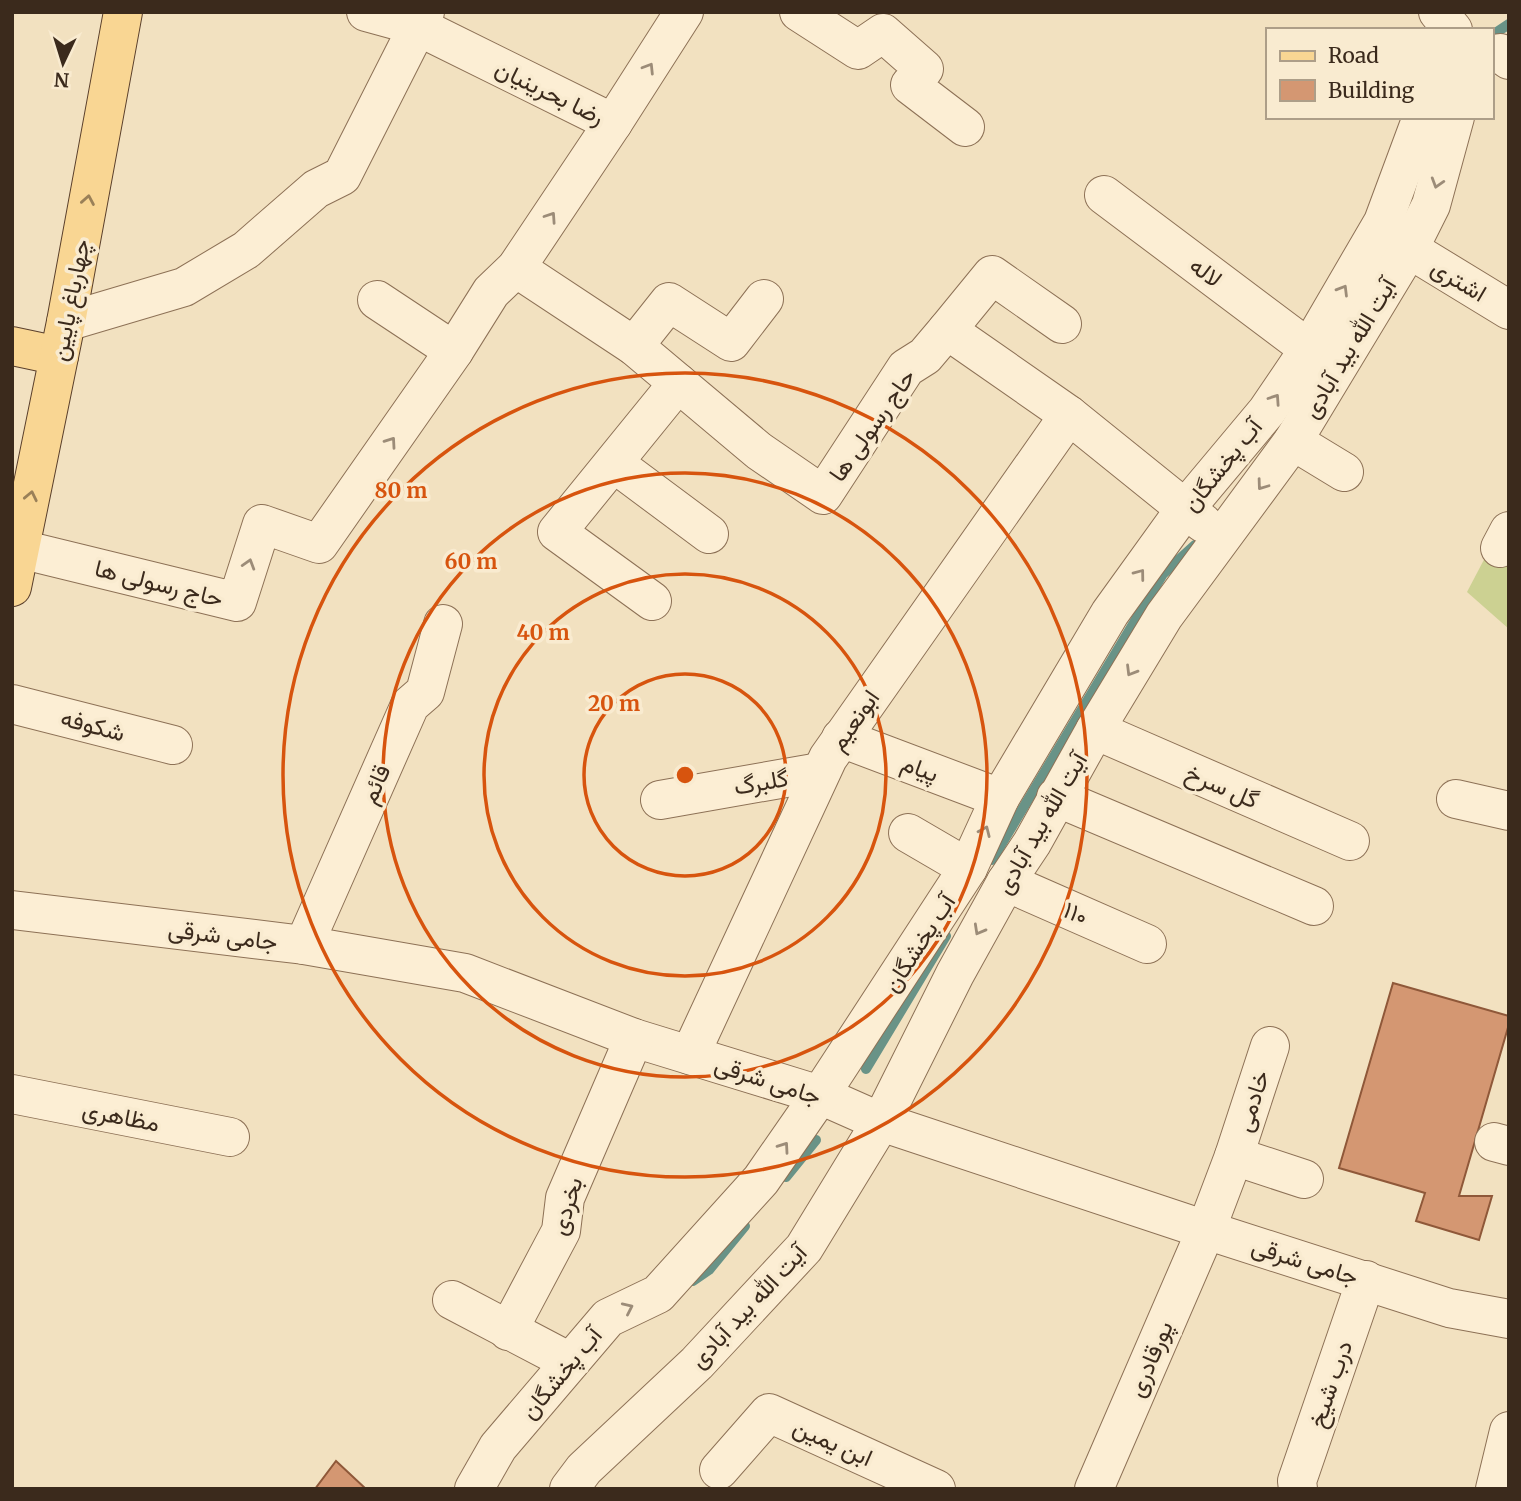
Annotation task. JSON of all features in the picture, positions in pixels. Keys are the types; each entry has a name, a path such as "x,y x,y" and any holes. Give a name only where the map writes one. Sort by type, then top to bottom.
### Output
{"main road":[{"name":"چهارباغ پایین","path":"12,587 63,339 123,12"},
{"path":"12,346 63,339"}],"street":[{"name":"رضا بحرینیان","path":"366,12 421,19 613,124 684,12"},
{"path":"799,12 858,50 883,33 923,69 910,85 965,127"},
{"path":"63,339 184,287 246,250 316,189 342,176 421,19"},
{"path":"1493,48 1509,60"},
{"name":"آب پخشگان","path":"474,1489 498,1447 608,1318 658,1294 761,1180 820,1095 968,868 1000,798 1110,612 1185,509 1267,411 1308,349 1382,222 1421,119"},
{"name":"آیت الله بید آبادی","path":"569,1489 584,1469 697,1363 804,1248 881,1122 955,974 1006,882 1032,843 1056,796 1164,616 1293,442 1409,250 1431,205 1454,119"},
{"name":"حاج رسولی ها","path":"20,549 237,602 262,524 319,544 492,292 516,268 613,124"},
{"name":"لاله","path":"1104,195 1308,349"},
{"name":"اشتری","path":"1409,250 1509,310"},
{"name":"حاج رسولی ها","path":"516,268 634,346 759,450 823,495 906,368 925,356 947,330"},
{"path":"1062,324 992,275 947,330 1069,415 1222,539"},
{"path":"634,346 670,302 731,342 764,299"},
{"path":"377,300 454,351"},
{"path":"652,601 557,532 615,464 678,383"},
{"name":"ابونعیم","path":"690,1055 820,772 841,738 1069,415"},
{"path":"1293,442 1344,472"},
{"path":"615,464 709,534"},
{"name":"قائم","path":"304,945 410,705 425,692 443,624"},
{"name":"شکوفه","path":"12,704 173,745"},
{"name":"گل سرخ","path":"1095,730 1350,841"},
{"name":"پیام","path":"841,738 1000,798"},
{"name":"گلبرگ","path":"660,800 820,772"},
{"path":"1056,796 1314,906"},
{"path":"1456,799 1509,811"},
{"path":"908,832 968,868"},
{"name":"۱۱۰","path":"1006,882 1147,944"},
{"name":"جامی شرقی","path":"12,910 304,945 465,972 634,1038 820,1095 881,1122 1449,1308 1509,1319"},
{"name":"بخردی","path":"508,1331 561,1231 565,1198 634,1038"},
{"name":"خادمی","path":"1206,1230 1234,1156 1270,1046"},
{"name":"مظاهری","path":"12,1094 230,1137"},
{"name":"خادمی","path":"1234,1156 1304,1179"},
{"name":"پورقادری","path":"1094,1489 1206,1230"},
{"name":"درب شیخ","path":"1297,1489 1297,1480 1366,1280"},
{"path":"452,1300 570,1362"},
{"name":"ابن یمین","path":"719,1470 769,1413 936,1489"},
{"path":"1495,1489 1509,1431"}],"green space":[{"path":"1509,512 1509,629 1467,592"}],"building":[{"path":"1393,983 1509,1016 1509,1024 1459,1196 1492,1196 1479,1240 1416,1221 1425,1193 1339,1168"},
{"path":"336,1461 366,1489 315,1489"}],"waterway":[{"path":"1493,35 1509,24"},
{"path":"992,860 1163,574 1195,545"},
{"path":"866,1069 946,936"},
{"path":"786,1177 816,1140"},
{"path":"693,1281 709,1270 745,1226"}]}
